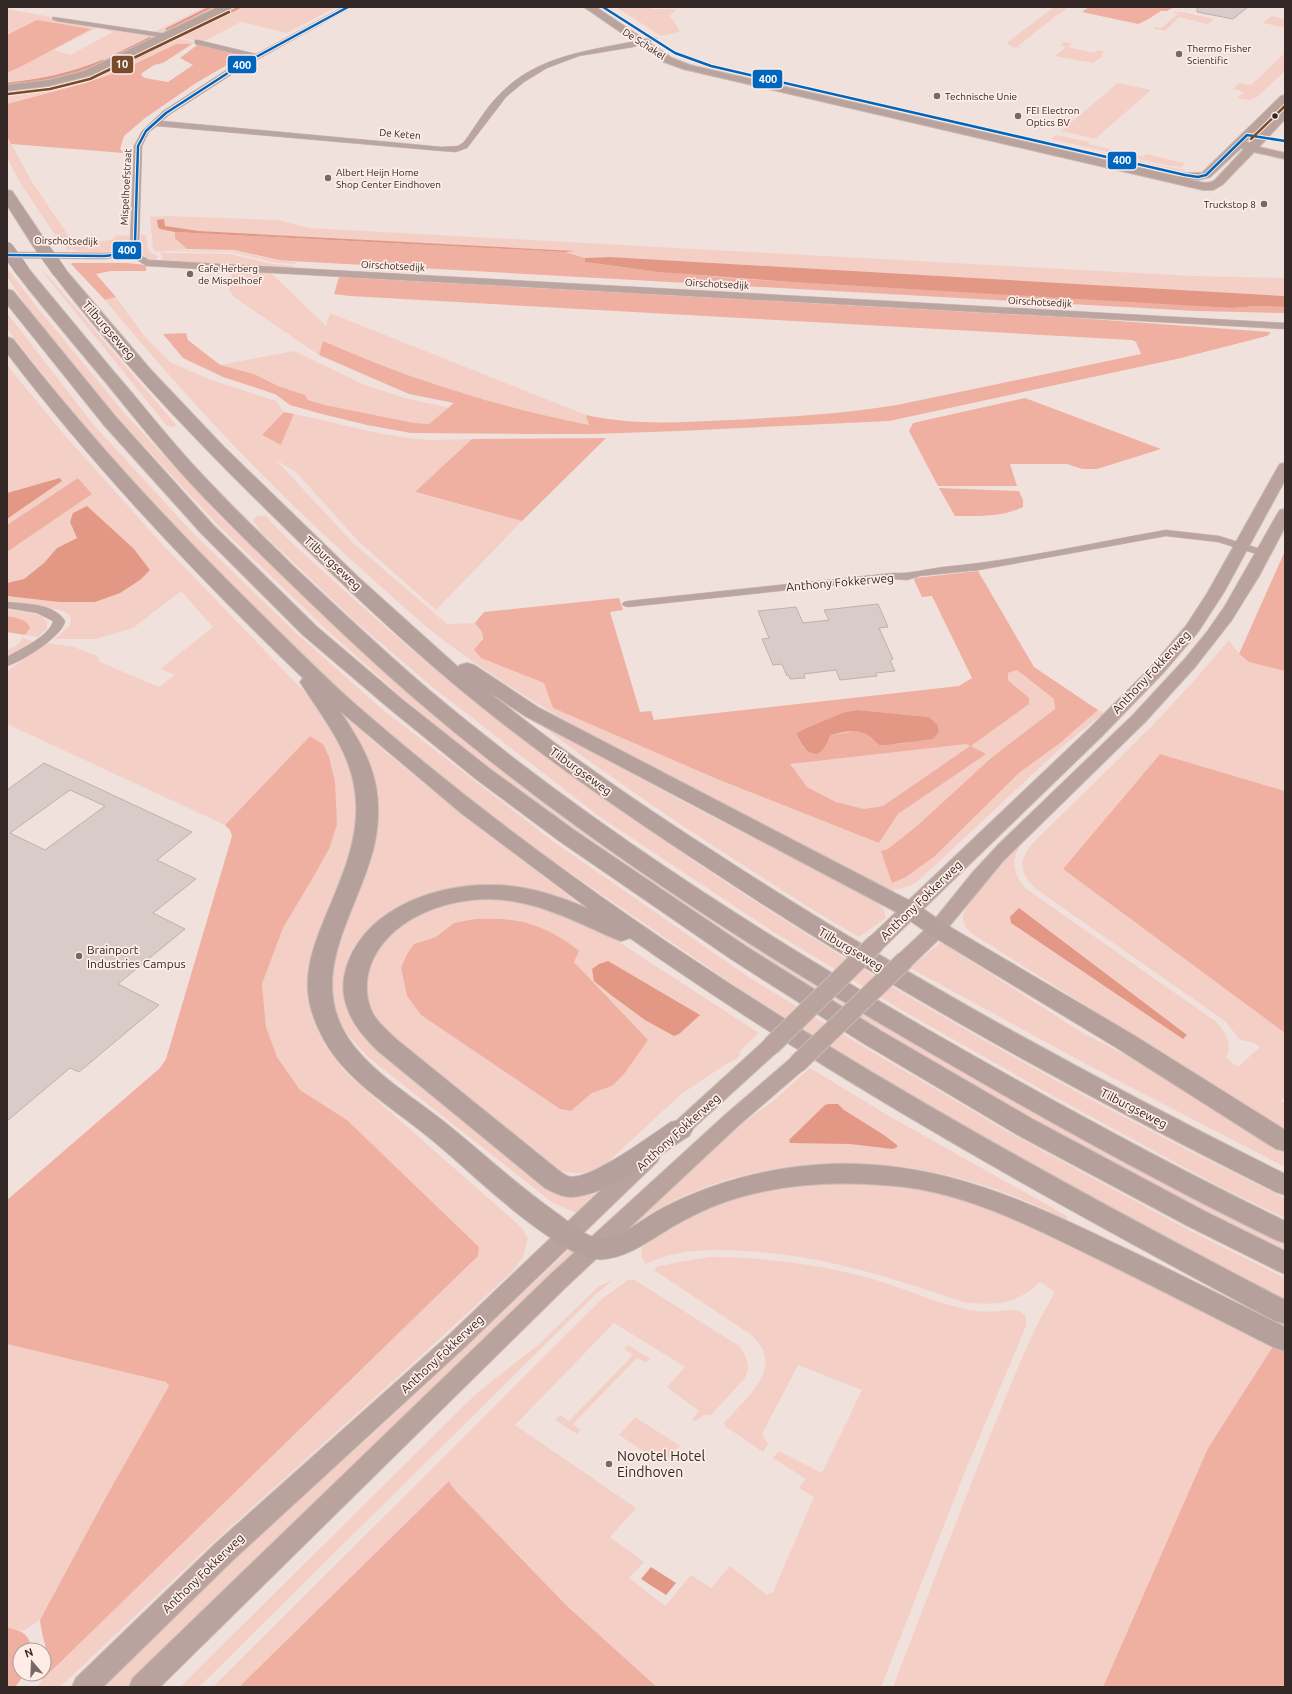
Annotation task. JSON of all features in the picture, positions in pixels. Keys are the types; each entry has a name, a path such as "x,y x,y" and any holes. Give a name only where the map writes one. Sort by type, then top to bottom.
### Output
{"highway":[{"name":"Tilburgseweg","path":"7,194 41,246 59,270 172,403 272,507 404,630 461,680 548,748 628,805 796,916 925,993 1075,1078 1285,1185"},
{"path":"7,250 48,304 135,408 201,484 236,520 370,649 422,694 506,762 589,824 760,940 894,1021 1043,1107 1214,1199 1285,1233"},
{"path":"7,294 109,420 212,534 310,631 397,705 483,774 566,835 739,953 872,1037 1026,1127 1285,1263"},
{"path":"7,342 75,428 174,538 296,659 359,718 447,792 529,856 668,954 764,1018 952,1132 1095,1214 1285,1313"},
{"path":"404,630 498,688 532,712 910,910 937,929 968,946 1119,1038 1285,1142"},
{"path":"296,659 326,708 348,740 361,768 366,796 367,824 360,857 329,934 321,962 319,983 321,1001 332,1032 346,1053 393,1096 438,1131 518,1198 568,1235 592,1250 621,1246 684,1208 715,1196 758,1183 797,1176 843,1173 915,1178 970,1191 1037,1218 1285,1340"},
{"path":"668,954 555,902 515,893 472,893 445,897 429,902 408,912 387,926 365,951 357,972 355,988 363,1017 374,1033 386,1045 531,1163 561,1185 576,1187 597,1181 680,1129"}],"main road":[{"path":"7,88 49,83 88,73 116,61 226,7"},
{"name":"De Schakel","path":"588,7 668,60 687,67 1196,185 1209,186 1218,184 1285,113"},
{"name":"De Schakel","path":"603,7 685,57 711,66 1198,177 1206,175 1285,98"},
{"path":"1239,143 1285,149"},
{"path":"1254,146 1285,156"},
{"name":"Anthony Fokkerweg","path":"85,1687 224,1552 458,1340 680,1129 771,1046 910,910 1095,733 1157,670 1192,629 1216,592 1285,467"},
{"name":"Anthony Fokkerweg","path":"142,1687 412,1422 592,1250 732,1120 797,1064 937,929 963,895 1005,847 1138,719 1213,634 1237,597 1285,513"}],"street":[{"name":"Mispelhoefstraat","path":"125,250 133,246 135,243 138,146 146,131 166,113 255,56 348,7"},
{"path":"56,19 167,36"},
{"name":"De Keten","path":"155,123 442,149 458,149 467,144 508,90 537,71 567,57 654,39"},
{"path":"198,42 255,56"},
{"name":"Oirschotsedijk","path":"7,250 105,252 125,250 147,263 1285,326"},
{"name":"Oirschotsedijk","path":"7,255 104,256 120,254 125,250"},
{"name":"Anthony Fokkerweg","path":"628,604 882,577 907,577 919,573 979,567 1151,535 1174,533 1193,536 1201,540 1263,553"},
{"path":"7,605 42,611 56,617 59,621 59,625 54,633 7,662"}],"shaded area":[{"path":"205,7 221,7 166,34 152,33"},
{"path":"231,7 336,7 287,33 241,22 202,42 172,36"},
{"path":"616,7 645,7 676,10 670,16 680,31 661,36"},
{"path":"1054,7 1068,7 1058,15 1063,16 1057,15 1018,46 1022,47 1018,48 1010,46 1007,43 1009,41"},
{"path":"1089,7 1174,7 1167,11 1161,11 1138,24 1082,12"},
{"path":"7,9 51,17 50,19 100,26 54,50 70,55 113,32 105,30 109,28 159,36 111,60 84,71 52,79 7,85"},
{"path":"1183,12 1214,19 1208,24 1179,17 1165,31 1155,29 1154,27 1161,28 1178,14 1172,13"},
{"path":"1271,16 1285,19 1285,28 1263,23"},
{"path":"37,20 91,29 7,73 7,35"},
{"path":"170,37 195,42 192,44 176,44 122,70 82,84 7,104 7,92 50,86 92,76 119,65 118,64"},
{"path":"1064,42 1072,44 1068,47 1094,53 1098,50 1105,51 1101,55 1103,56 1093,63 1055,56 1066,47 1060,45"},
{"path":"200,43 244,55 196,83 145,118 124,136 120,149 124,153 11,144 7,136 7,104 82,84 109,75 176,44 192,44 163,63 154,65 141,75 145,78 168,82 193,65 180,58"},
{"path":"1285,53 1285,71 1257,97 1250,100 1237,98 1244,92 1233,89 1239,83 1251,85"},
{"path":"737,74 885,109 883,110 733,76"},
{"path":"1118,83 1151,90 1095,139 1061,131"},
{"path":"979,131 984,131 1179,176 1176,178"},
{"path":"1055,135 1090,142 1088,144 1143,157 1146,154 1184,163 1182,167 1165,165 1051,139"},
{"path":"7,136 32,182 74,244 111,240 117,235 130,236 129,243 123,247 104,252 76,251 70,249 68,251 64,244 61,244 21,184 7,158"},
{"path":"1052,141 1161,166 1186,170 1182,172"},
{"path":"165,216 277,220 309,228 1193,276 1285,278 1285,296 610,257 585,258 565,252 573,251 199,231 165,226 164,219 160,229 175,232 175,240 187,249 156,252 153,248 150,217"},
{"path":"164,219 165,226 199,231 575,251 565,252 175,232 160,229 158,227 157,220"},
{"path":"175,232 565,252 585,258 586,262 618,267 714,276 1232,308 1258,306 1285,307 1285,313 1196,311 291,261 279,260 234,250 187,249 175,239"},
{"path":"141,235 146,235 148,250 157,256 156,261 148,261 133,252 140,245"},
{"path":"169,251 233,251 276,260 296,262 295,264 273,262 231,252"},
{"path":"160,253 230,254 272,264 295,266 292,269 161,261 163,257"},
{"path":"610,257 1285,296 1285,307 1258,306 1232,308 791,282 659,272 585,262 585,258"},
{"path":"127,263 146,265 146,271 111,271 96,274 116,297 105,300 71,264"},
{"path":"7,271 9,271 126,415 225,521 334,626 415,697 753,945 886,1027 1038,1113 1285,1242 1285,1253 1031,1120 878,1030 748,949 575,832 491,770 406,701 324,627 217,524 117,417 28,308 7,277"},
{"path":"42,271 49,277 176,425 173,427 167,426"},
{"path":"235,271 271,273 326,326 330,313 586,415 590,426 522,410 454,391 388,368 323,341 319,355 234,297 229,290 228,281"},
{"path":"339,277 1077,318 1270,332 1269,335 1263,337 1181,358 889,421 592,434 411,433 367,425 290,405 275,394 223,377 183,358 163,334 186,333 188,340 220,365 254,374 278,386 305,395 308,400 325,405 414,423 429,424 454,403 409,394 319,355 323,341 421,380 521,410 589,425 586,415 622,421 677,422 794,416 876,408 897,405 1141,354 1136,342 1132,340 350,296 334,294"},
{"path":"116,297 146,338 170,362 211,380 276,401 284,412 262,435 281,445 294,414 401,437 431,440 472,439 416,493 522,521 436,610 358,541 296,472 276,460 353,543 447,624 475,623 482,632 481,658 544,683 554,708 717,779 879,843 898,814 985,754 970,746 883,806 864,809 836,802 807,787 789,764 967,744 971,746 1019,688 1008,680 1008,673 1017,670 1054,699 1055,709 991,758 918,825 888,849 935,856 1019,773 1060,743 1098,710 1104,713 1064,745 916,883 898,889 879,889 736,815 561,718 475,663 432,631 326,537 259,472 196,405 105,300"},
{"path":"7,313 93,424 192,532 296,633 383,710 554,842 750,978 1017,1137 1189,1230 1285,1278 1285,1301 1175,1245 1003,1150 847,1058 737,987 537,850 456,788 368,715 282,636 183,535 84,426 7,329"},
{"path":"294,351 365,385 405,398 450,408 429,424 414,423 325,405 308,400 305,395 278,386 254,374 220,365"},
{"path":"7,365 62,432 161,543 322,710 351,756 362,825 311,982 314,1021 324,1044 345,1072 521,1227 528,1238 523,1257 512,1272 207,1548 60,1687 37,1687 41,1682 52,1682 52,1670 478,1256 479,1247 347,1120 300,1090 277,1057 266,1027 262,984 283,928 329,849 337,825 323,744 310,736 225,825 7,724 7,671 47,643 74,647 97,656 100,662 159,687 175,675 160,669 213,627 181,591 133,628 96,639 54,639 70,626 71,618 67,613 59,610 7,601 7,596 59,602 95,602 150,570 134,549 70,522 77,538 57,548 44,563 24,579 7,583 7,552 92,494 78,478 7,525 7,519 62,481 26,487 7,493"},
{"path":"1025,398 1161,449 1097,469 1082,469 1067,464 1010,464 1017,486 938,486 909,431 913,423"},
{"path":"284,412 294,414 281,445 262,435"},
{"path":"606,438 522,521 415,492 472,439"},
{"path":"60,478 62,481 7,519 7,493"},
{"path":"78,478 92,494 7,552 7,525"},
{"path":"939,488 1019,491 1023,500 1023,507 1007,513 981,516 955,516"},
{"path":"87,506 134,549 150,570 140,580 120,593 95,602 59,602 7,596 7,583 24,579 44,563 57,548 77,538 70,522 73,513"},
{"path":"258,516 266,516 298,549 371,614 429,664 514,733 568,773 704,868 845,958 988,1043 1135,1123 1285,1198 1285,1218 1224,1189 1055,1097 905,1012 772,931 600,817 435,689 355,621 260,531 253,520"},
{"path":"1285,551 1285,671 1249,662 1239,654"},
{"path":"978,571 1034,667 1098,710 1060,743 1019,773 935,856 906,877 892,883 881,851 888,849 918,825 991,758 1055,709 1054,699 1017,670 1008,673 1008,680 1029,698 1029,704 971,746 986,754 898,814 879,843 717,779 553,708 544,683 481,658 474,650 483,639 482,632 475,623 484,612 619,598 623,610 610,612 640,712 651,711 654,720 959,686 972,678 932,596 922,597 914,580 915,578","holes":["858,710 929,717 937,724 904,743 879,745 863,732 855,731 831,735 827,740 804,748 799,740 845,712","967,744 970,746 883,806 864,809 836,802 807,787 790,764"]},
{"path":"7,609 40,615 47,621 47,629 38,637 25,635 30,628 22,619 7,616"},
{"path":"7,616 26,622 30,628 25,635 7,632"},
{"path":"23,638 33,641 7,657 7,650 17,645"},
{"path":"1229,640 1239,654 1249,662 1285,671 1285,791 1160,754 1063,869 1285,1033 1285,1097 1281,1101 1285,1104 1285,1138 1156,1050 971,933 963,921 965,910 970,901 1015,846 1019,848 1016,853 1014,864 1016,874 1025,888 1215,1021 1225,1033 1227,1038 1229,1047 1226,1058 1238,1067 1260,1047 1252,1042 1240,1040 1225,1021 1036,889 1026,877 1022,866 1025,855 1033,843 1153,725"},
{"path":"324,697 423,783 595,916 558,901 455,892 366,942 363,1031 380,1053 557,1195 580,1197 595,1194 576,1213 553,1203 369,1058 348,1035 336,1015 326,982 373,825"},
{"path":"513,703 556,730 644,781 869,896 883,908 886,918 859,937 841,927 718,849 640,797 563,742"},
{"path":"858,710 929,717 937,724 939,732 933,739 879,745 869,736 861,732 851,731 831,735 826,745 817,754 809,752 799,739 797,734 802,730 845,712"},
{"path":"310,736 323,744 329,757 335,782 337,825 329,849 283,928 262,984 266,1027 277,1057 300,1090 347,1120 479,1247 478,1256 52,1670 52,1642 44,1642 40,1620 106,1497 169,1386 166,1382 7,1344 7,1200 160,1068 166,1059 232,836 230,830 225,825"},
{"path":"1160,754 1285,791 1285,1033 1063,869"},
{"path":"507,896 588,922 759,1033 739,1052 741,1054 736,1059 680,1095 606,1164 578,1173 566,1172 550,1167 402,1053 370,1015 363,969 399,922 450,900","holes":["475,919 517,920 574,962 647,1041 612,1086 592,1093 571,1111 560,1109 421,1015 407,996 401,968 414,944 436,937"]},
{"path":"1019,908 1187,1035 1183,1039 1011,923 1010,917"},
{"path":"475,919 507,919 534,925 550,932 579,951 574,962 648,1040 624,1074 612,1086 592,1093 571,1111 560,1109 421,1015 407,996 401,968 407,954 414,944 436,937 454,923"},
{"path":"941,942 1081,1032 1149,1067 1285,1149 1285,1167 1086,1064 910,968"},
{"path":"608,961 700,1015 679,1034 674,1036 645,1020 594,981 592,969 599,964"},
{"path":"810,1068 889,1116 1067,1216 1067,1220 1042,1208 983,1185 940,1174 896,1166 851,1163 806,1165 761,1171 718,1183 676,1200 637,1222 635,1220 654,1205 739,1126 773,1101"},
{"path":"838,1104 844,1110 884,1135 897,1145 897,1147 893,1149 850,1144 790,1143 789,1140 825,1105"},
{"path":"826,1182 915,1186 1002,1211 1274,1345 1208,1448 1103,1687 893,1687 962,1506 1010,1387 1035,1329 1055,1292 1040,1282 1031,1290 1014,1299 1004,1302 985,1304 963,1302 882,1276 828,1262 773,1253 719,1250 694,1251 670,1255 646,1264 641,1257 642,1244 706,1208 756,1192"},
{"path":"574,1245 580,1249 126,1687 102,1687 253,1541 377,1430"},
{"path":"710,1257 750,1258 828,1268 866,1277 963,1309 987,1312 1016,1310 1022,1312 1026,1318 1026,1326 964,1474 881,1687 657,1687 568,1607 454,1489 449,1481 239,1687 213,1687 603,1298 628,1280 633,1279 739,1346 748,1362 748,1370 744,1379 711,1415 704,1415 695,1421 692,1419 699,1411 667,1387 685,1367 614,1323 515,1425 636,1508 610,1537 644,1562 629,1578 665,1606 691,1575 711,1588 730,1566 767,1595 773,1592 814,1497 799,1488 806,1479 773,1458 779,1451 822,1473 862,1390 798,1365 762,1434 768,1444 763,1452 726,1427 724,1423 743,1403 760,1381 765,1369 765,1358 761,1346 750,1334 654,1270 656,1267"},
{"path":"613,1280 596,1294 199,1687 180,1687 477,1393 538,1345 598,1287"},
{"path":"7,1344 166,1382 169,1387 106,1497 40,1620 23,1631 7,1627"},
{"path":"628,1345 650,1359 646,1363 637,1358 573,1424 581,1430 577,1434 555,1420 560,1415 569,1421 633,1355 624,1349"},
{"path":"1274,1345 1285,1351 1285,1687 1103,1687 1208,1448"},
{"path":"635,1417 680,1446 669,1458 664,1455 658,1461 619,1435"},
{"path":"449,1481 454,1489 568,1607 657,1687 239,1687"},
{"path":"651,1567 676,1583 666,1595 641,1579"},
{"path":"7,1627 17,1630 27,1636 30,1642 12,1642 12,1682 19,1682 15,1687 7,1687"}],"building":[{"path":"1197,7 1248,7 1233,19 1197,12"},
{"path":"878,604 888,627 879,628 893,659 890,660 895,671 876,673 877,676 840,680 836,670 804,674 805,678 790,679 789,675 787,676 782,664 773,665 762,639 769,638 758,611 796,607 803,623 829,620 824,610"},
{"name":"Brainport Industries Campus","path":"44,763 192,832 157,860 196,879 153,913 185,929 118,984 159,1005 79,1072 70,1068 7,1121 7,790","holes":["70,790 105,806 45,850 10,833"]}],"waterway":[{"path":"167,29 211,7"},
{"path":"186,34 240,7"},
{"path":"114,56 150,38"},
{"path":"133,60 169,42"},
{"path":"7,84 56,76 80,70 103,61"},
{"path":"7,93 66,84 94,76 122,65"}],"transit line":[{"name":"400","path":"7,255 104,256 117,254 129,249 135,243 138,146 146,131 166,113 234,69 348,7"},
{"name":"400","path":"603,7 675,53 711,66 1185,175 1198,177 1206,175 1247,135 1285,141"},
{"name":"10","path":"8,94 50,89 90,79 229,12"},
{"name":"10","path":"1251,139 1285,106"}],"place":[{"name":"Thermo Fisher Scientific","path":"1179,54"},
{"name":"Technische Unie","path":"937,96"},
{"name":"FEI Electron Optics BV","path":"1018,116"},
{"name":"Albert Heijn Home Shop Center Eindhoven","path":"328,178"},
{"name":"Truckstop 8","path":"1264,204"},
{"name":"Cafe Herberg de Mispelhoef","path":"190,274"},
{"name":"Brainport Industries Campus","path":"79,956"},
{"name":"Novotel Hotel Eindhoven","path":"609,1464"}]}
